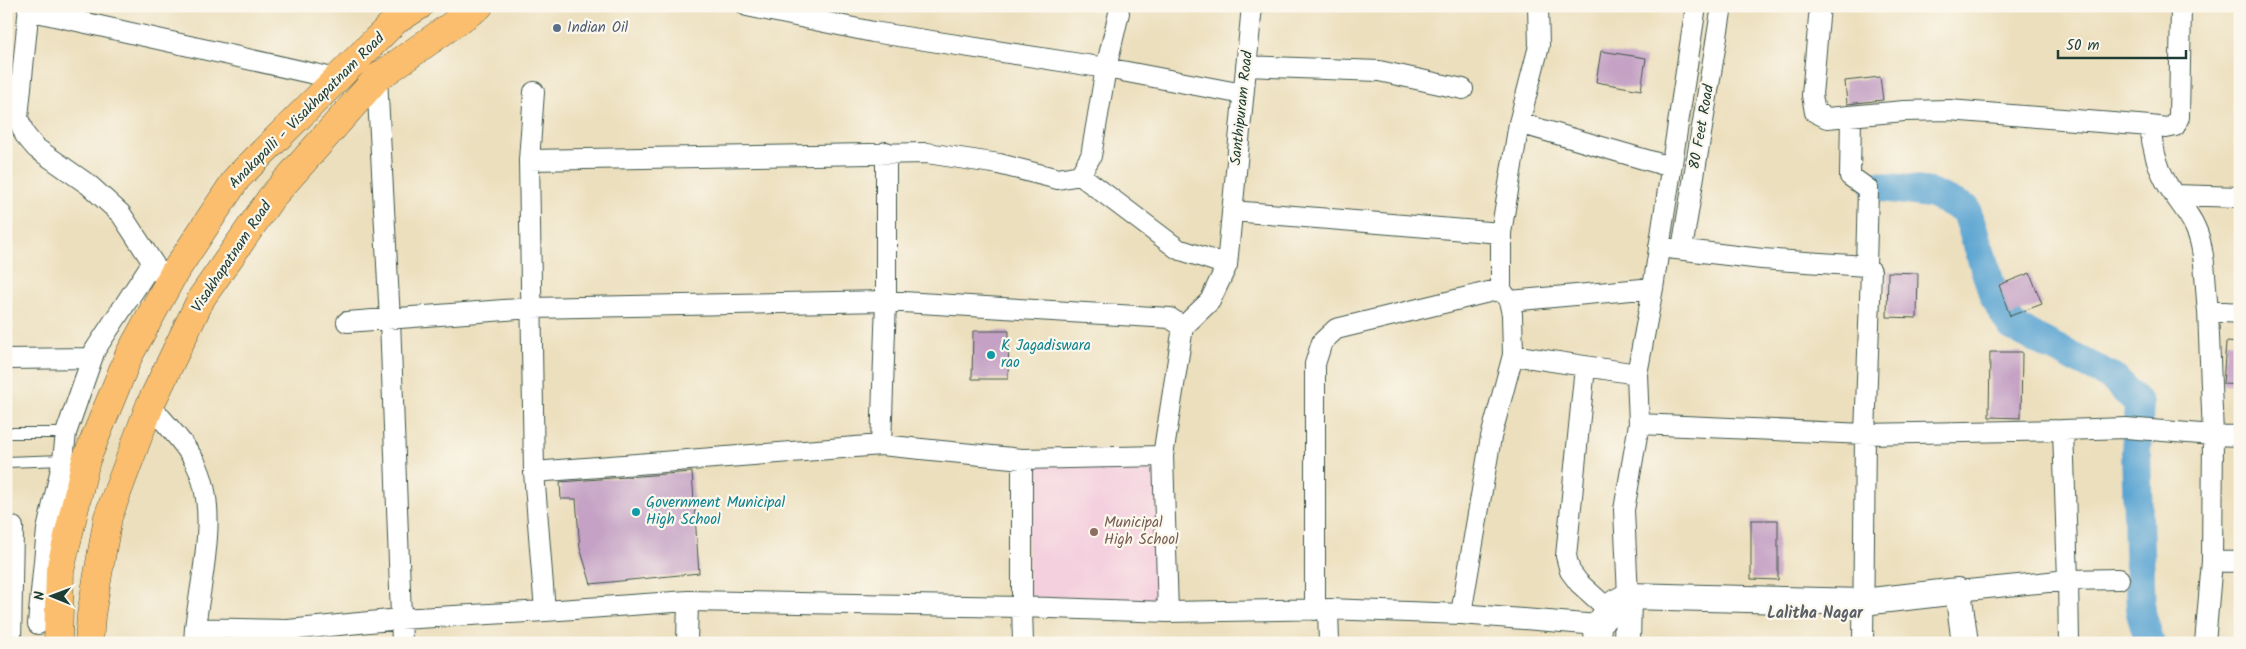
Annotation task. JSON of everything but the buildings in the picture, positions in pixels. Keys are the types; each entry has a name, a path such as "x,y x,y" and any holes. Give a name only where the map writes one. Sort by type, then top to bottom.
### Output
{"main road":[{"name":"Anakapalli - Visakhapatnam Road","path":"52,630 60,571 86,460 129,356 160,273 237,178 395,22 419,6"},
{"name":"Visakhapatnam Road","path":"89,643 91,615 108,517 150,404 207,289 271,198 377,78 479,6"}],"street":[{"path":"746,6 873,32 1106,68 1243,94"},
{"name":"Santhipuram Road","path":"1183,327 1210,301 1227,265 1252,6"},
{"path":"1461,614 1491,437 1513,355 1512,314 1505,295 1501,233 1519,123 1539,46 1538,6"},
{"name":"80 Feet Road","path":"1608,618 1639,424 1637,374 1654,288 1696,6"},
{"name":"80 Feet Road","path":"1682,249 1722,6"},
{"path":"1820,6 1812,95 1815,112 1828,118 1904,111 1949,110 2166,128 2175,126 2179,117 2181,6"},
{"path":"12,527 9,630 52,630 48,530 63,460 66,432 95,350 160,273 121,214 89,185 36,148 25,135 18,118 28,8 337,79"},
{"path":"1080,175 1091,156 1106,68 1119,13"},
{"path":"1246,66 1379,71 1463,88"},
{"path":"377,78 390,320 402,643"},
{"path":"534,92 529,160 534,472 545,610"},
{"path":"1851,116 1850,176 1868,189 1866,266"},
{"path":"1519,123 1671,167"},
{"path":"2150,126 2152,146 2166,182 2196,227 2200,243 2208,312 2213,435 2212,561 2205,643"},
{"path":"881,445 886,300 886,152"},
{"path":"529,160 886,152 927,153 999,164 1058,179 1080,175 1178,249 1227,265"},
{"path":"2175,195 2240,197"},
{"path":"1232,211 1501,233"},
{"path":"1659,247 1762,259 1866,266 1871,271 1865,434 1863,643"},
{"path":"1329,643 1322,610 1315,364 1322,342 1336,330 1505,295 1654,288"},
{"path":"348,322 531,308 886,300 1170,318 1183,327 1163,456 1168,612"},
{"path":"2208,312 2240,313"},
{"path":"1513,355 1637,374"},
{"path":"6,359 92,358"},
{"path":"1586,367 1566,556 1570,571 1627,643"},
{"path":"150,404 195,461 205,488 209,523 195,635 288,630 400,618 688,601 1022,607 1168,612 1322,610 1608,618 1863,602 2068,580 2120,579"},
{"path":"1639,424 1865,434 2126,428 2240,436"},
{"path":"2063,430 2069,643"},
{"path":"534,472 881,445 1022,459 1163,456"},
{"path":"1022,459 1023,643"},
{"path":"2212,561 2240,562"},
{"path":"1958,591 1965,643"},
{"path":"687,643 688,601"}],"lane":[{"path":"6,433 66,432"},
{"path":"6,462 63,460"}],"shaded area":[{"name":"Municipal High School","path":"1156,462 1162,605 1029,601 1027,463"}],"waterway":[{"path":"1875,186 1930,193 1966,209 1995,299 2012,326 2112,377 2139,404 2136,452 2141,613 2150,643"}],"place":[{"name":"Indian Oil","path":"557,28"},
{"name":"K Jagadiswara rao","path":"991,355"},
{"name":"Government Municipal High School","path":"636,512"},
{"name":"Municipal High School","path":"1094,532"}],"district":[{"name":"Lalitha Nagar","path":"1815,613"}]}
